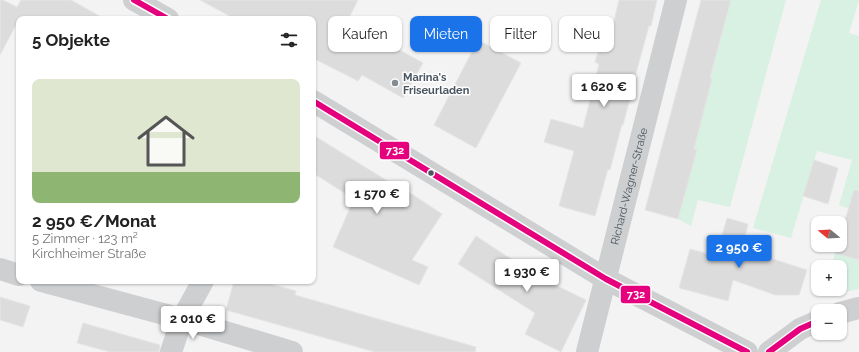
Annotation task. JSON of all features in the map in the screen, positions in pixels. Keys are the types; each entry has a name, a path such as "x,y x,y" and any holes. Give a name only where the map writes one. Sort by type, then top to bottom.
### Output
{"street":[{"path":"134,0 163,16"},
{"name":"Richard-Wagner-Straße","path":"587,352 676,0"},
{"path":"316,103 606,279 747,352"},
{"path":"0,270 16,274"},
{"path":"52,284 182,319 292,352"},
{"path":"171,352 182,319 201,284"},
{"path":"847,311 859,308"},
{"path":"770,352 800,329 811,324"}],"green space":[{"path":"731,0 786,0 730,207 698,200 691,226 678,219 697,150 694,149 712,79 710,78"},
{"path":"821,0 859,0 849,33 859,36 859,212 839,205 852,160 817,151 791,238 753,228"},
{"path":"835,253 859,260 859,289 847,291 847,260 834,260"}],"building":[{"path":"0,0 17,7 21,0 71,0 100,16 16,16 16,25 0,55"},
{"path":"200,0 358,0 350,16 328,16 328,52 402,51 423,63 403,98 362,75 358,81 316,60 316,16 229,16"},
{"path":"619,0 657,0 651,26 649,26 631,91 623,125 622,124 610,170 608,169 595,216 559,206 574,151 544,142 551,119 583,128 599,64 595,62 598,52 614,52 614,21"},
{"path":"701,0 731,0 710,78 712,79 694,149 697,150 678,219 645,210"},
{"path":"482,42 490,46 490,52 500,52 521,63 476,148 434,125 472,52 482,52"},
{"path":"316,137 394,185 395,183 442,214 412,260 428,267 419,285 333,247 354,199 316,175"},
{"path":"814,160 838,168 828,204 803,196"},
{"path":"854,190 859,191 859,260 835,253 847,252 846,216"},
{"path":"727,218 748,224 742,249 807,270 799,295 775,295 733,280 728,301 679,288 690,249 716,256"},
{"path":"476,236 537,276 586,300 561,352 525,334 535,313 458,264"},
{"path":"233,284 271,284 296,291 295,295 476,347 475,352 375,352 226,310"},
{"path":"0,297 30,306 23,327 0,320"},
{"path":"83,323 160,345 159,352 110,352 77,343"}],"transit line":[{"name":"732","path":"134,0 163,16"},
{"name":"732","path":"316,103 606,279 747,352"},
{"name":"732","path":"769,352 800,329 811,324"}],"place":[{"name":"Marina's Friseurladen","path":"395,83"}]}
